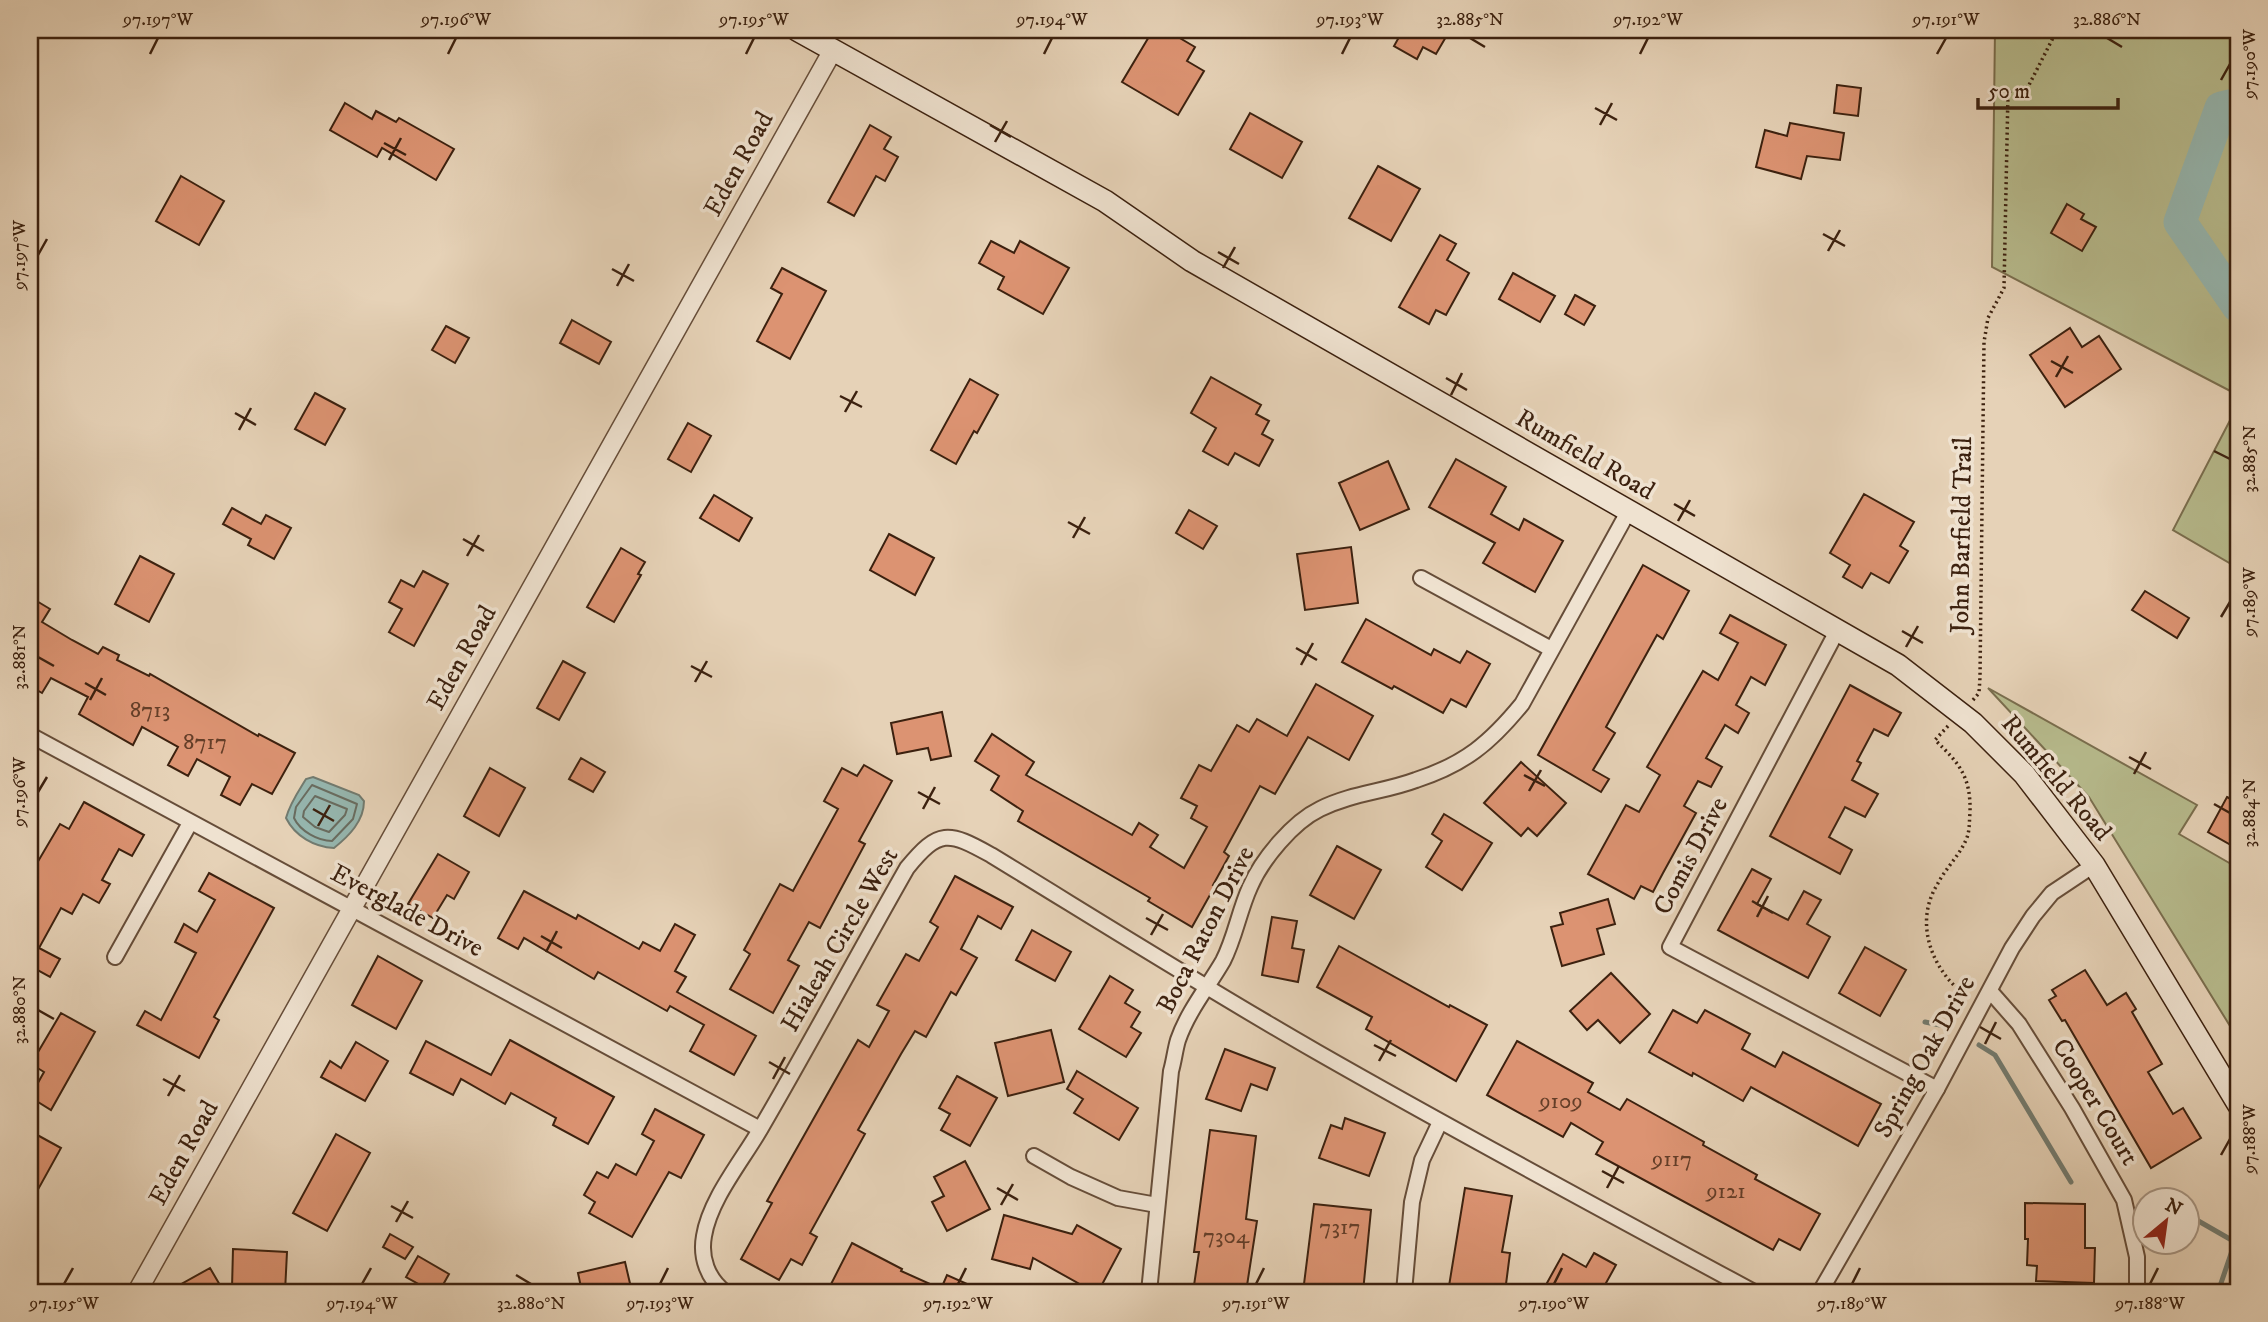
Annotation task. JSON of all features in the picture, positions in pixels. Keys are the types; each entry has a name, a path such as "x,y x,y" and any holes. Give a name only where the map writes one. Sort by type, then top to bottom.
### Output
{"main road":[{"name":"Rumfield Road","path":"797,30 1105,201 1192,261 1628,513 1898,665 1961,714 2024,774 2094,865 2238,1104"}],"street":[{"name":"Eden Road","path":"137,1292 833,50"},
{"name":"Boca Raton Drive","path":"1149,1292 1171,1071 1178,1039 1223,960 1239,925 1250,887 1272,850 1317,810 1353,795 1416,781 1477,752 1521,704 1628,513"},
{"path":"1422,578 1551,649"},
{"name":"Comis Drive","path":"1837,631 1670,947 1937,1089"},
{"name":"Everglade Drive","path":"30,735 760,1129"},
{"path":"116,957 190,823"},
{"name":"Hialeah Circle West","path":"725,1292 716,1285 704,1262 703,1237 711,1211 906,868 924,848 941,837 962,839 991,855 1207,988"},
{"name":"Spring Oak Drive","path":"1820,1292 2033,916 2052,892 2094,865"},
{"path":"1207,988 1440,1122 1754,1292"},
{"name":"Cooper Court","path":"1990,991 2019,1024 2124,1200 2137,1257 2137,1292"},
{"path":"1404,1292 1412,1202 1422,1160 1440,1122"},
{"path":"1034,1156 1071,1177 1118,1198 1157,1205"}],"path":[{"name":"John Barfield Trail","path":"1981,1007 1948,980 1935,962 1928,938 1927,916 1930,900 1936,885 1966,840 1970,828 1971,799 1964,772 1935,740 1979,693 1984,342 1988,318 2004,288 2007,92 2028,87 2057,30"}],"green space":[{"path":"1995,30 2238,30 2238,395 1992,267"},
{"path":"2238,405 2238,568 2173,530"},
{"path":"1988,688 2197,805 2179,834 2238,868 2238,1039 2089,797"}],"water":[{"path":"313,777 359,795 364,801 358,821 334,848 306,839 294,830 286,818 306,779"}],"building":[{"path":"1153,30 1166,30 1195,47 1187,61 1204,71 1178,115 1122,82"},
{"path":"1403,30 1450,30 1436,54 1423,47 1417,59 1394,46"},
{"path":"1837,85 1861,88 1858,116 1834,113"},
{"path":"345,103 372,119 376,111 396,122 399,118 454,149 436,180 382,148 377,157 330,130"},
{"path":"1250,113 1302,142 1282,178 1230,149"},
{"path":"1790,123 1844,133 1840,160 1807,156 1801,179 1756,167 1765,130 1787,136"},
{"path":"870,125 891,137 884,149 898,157 885,181 876,176 854,216 828,202"},
{"path":"1378,166 1420,189 1391,241 1349,218"},
{"path":"181,176 224,201 199,245 156,221"},
{"path":"2067,204 2084,214 2081,219 2096,227 2082,251 2051,233"},
{"path":"1440,235 1456,244 1447,260 1469,273 1446,315 1436,310 1429,324 1399,307"},
{"path":"991,241 1014,253 1020,241 1069,268 1043,314 998,289 1004,277 979,263"},
{"path":"782,268 826,291 790,359 757,341 782,294 771,288"},
{"path":"1513,273 1555,296 1540,322 1499,299"},
{"path":"1575,295 1595,306 1584,325 1565,314"},
{"path":"572,320 611,342 599,364 560,343"},
{"path":"446,326 469,338 455,363 432,350"},
{"path":"2070,328 2082,347 2099,336 2121,369 2065,407 2030,355"},
{"path":"1211,377 1261,405 1256,414 1269,421 1262,434 1273,440 1259,466 1235,453 1228,465 1203,451 1216,428 1191,413"},
{"path":"970,379 998,395 956,464 931,450"},
{"path":"315,393 345,409 325,445 295,429"},
{"path":"688,423 711,436 691,472 668,459"},
{"path":"1456,459 1506,487 1491,514 1519,530 1524,519 1563,541 1535,592 1483,563 1495,543 1429,507"},
{"path":"1388,461 1409,509 1360,530 1339,483"},
{"path":"1864,494 1914,522 1900,546 1908,551 1889,583 1871,573 1862,588 1843,577 1850,565 1830,553"},
{"path":"714,495 752,518 739,541 700,518"},
{"path":"232,508 261,524 266,515 291,528 274,559 248,545 251,539 223,524"},
{"path":"1189,510 1217,526 1203,549 1176,533"},
{"path":"889,534 934,558 915,595 870,570"},
{"path":"1351,547 1358,603 1305,610 1297,554"},
{"path":"621,548 645,562 638,574 641,575 614,622 587,607"},
{"path":"140,556 174,574 149,622 115,604"},
{"path":"1643,565 1689,591 1663,639 1657,635 1606,727 1615,733 1593,770 1609,779 1601,792 1538,755"},
{"path":"423,571 448,584 414,646 389,632 402,609 389,602 401,580 414,587"},
{"path":"2145,591 2189,618 2177,638 2132,610"},
{"path":"35,600 50,609 42,622 72,640 98,654 103,647 119,655 117,660 149,676 150,674 258,736 259,734 295,753 272,794 252,784 240,805 221,795 230,777 197,759 188,776 168,765 178,747 142,727 133,745 79,714 88,697 51,678 42,693 30,686 30,609"},
{"path":"1730,615 1786,645 1765,685 1751,677 1736,705 1749,713 1738,733 1725,725 1706,758 1722,767 1711,787 1698,781 1684,806 1696,813 1653,892 1641,886 1634,899 1588,874 1626,805 1639,812 1660,775 1647,767 1703,671 1718,680 1738,643 1720,633"},
{"path":"1366,619 1431,655 1434,649 1460,663 1467,651 1490,664 1466,707 1451,699 1443,713 1342,662"},
{"path":"563,661 585,673 559,720 537,708"},
{"path":"1316,684 1373,716 1349,760 1308,737 1275,794 1260,786 1224,852 1229,856 1192,927 1148,901 1150,898 1018,821 1023,811 991,790 999,776 975,761 992,734 1034,762 1026,775 1132,835 1139,823 1158,835 1150,847 1184,868 1207,827 1191,818 1197,806 1181,798 1199,765 1211,771 1237,725 1249,732 1257,719 1287,736"},
{"path":"1850,685 1901,713 1888,736 1874,729 1857,761 1861,763 1852,780 1878,794 1865,817 1845,807 1829,837 1852,850 1840,874 1770,836"},
{"path":"942,712 951,756 931,760 928,748 897,754 891,723"},
{"path":"581,758 605,772 593,792 569,779"},
{"path":"1521,762 1566,803 1537,836 1528,828 1521,836 1484,803"},
{"path":"864,765 892,781 859,841 865,844 820,928 809,922 788,960 799,966 773,1013 730,989 750,954 744,950 780,884 793,891 838,809 824,801 842,768 857,776"},
{"path":"490,768 525,788 499,836 464,816"},
{"path":"2227,797 2238,803 2238,849 2208,832"},
{"path":"84,802 144,835 132,856 119,849 102,880 110,884 99,903 83,894 72,914 61,908 39,948 60,959 50,977 30,966 30,875 60,824 69,829"},
{"path":"1444,814 1492,843 1462,890 1426,867 1442,841 1432,834"},
{"path":"1337,846 1381,870 1354,919 1310,895"},
{"path":"438,854 469,872 454,899 447,895 433,918 408,904"},
{"path":"1752,869 1771,879 1757,904 1788,920 1804,891 1821,900 1807,924 1830,937 1808,978 1718,930"},
{"path":"209,873 274,908 214,1017 219,1020 199,1058 137,1025 145,1011 161,1020 196,953 175,942 184,924 197,932 215,900 199,891"},
{"path":"955,876 1013,907 1001,929 978,916 961,949 977,958 956,995 951,992 926,1037 915,1031 858,1130 865,1134 810,1233 817,1237 802,1265 791,1259 779,1280 741,1259 772,1203 767,1201 858,1040 869,1047 889,1011 877,1005 906,954 919,961 938,927 930,922"},
{"path":"524,891 576,919 578,915 639,949 643,942 660,951 675,924 695,935 675,971 686,977 677,992 756,1036 734,1075 690,1051 704,1025 670,1006 667,1011 598,972 594,979 524,938 518,949 498,938"},
{"path":"1608,899 1615,924 1597,929 1604,954 1562,966 1551,927 1563,924 1560,913"},
{"path":"1272,917 1297,921 1292,948 1304,950 1298,982 1262,975"},
{"path":"1032,930 1071,952 1055,981 1016,960"},
{"path":"1339,946 1487,1025 1456,1081 1366,1029 1372,1017 1317,987"},
{"path":"1865,947 1906,970 1880,1016 1839,993"},
{"path":"378,956 422,981 396,1029 352,1005"},
{"path":"2085,970 2107,1005 2126,993 2136,1009 2132,1012 2162,1064 2148,1072 2173,1114 2183,1108 2201,1138 2151,1168 2065,1020 2062,1021 2049,1000 2056,996 2052,990"},
{"path":"1611,973 1650,1014 1620,1043 1598,1020 1587,1030 1570,1011"},
{"path":"1110,976 1133,990 1125,1003 1140,1012 1131,1027 1141,1033 1126,1057 1079,1029"},
{"path":"1673,1010 1697,1023 1705,1010 1750,1034 1742,1049 1775,1067 1783,1052 1881,1104 1858,1146 1751,1087 1743,1101 1649,1052"},
{"path":"61,1013 95,1032 51,1110 30,1097 44,1072 31,1064"},
{"path":"1051,1030 1064,1082 1008,1096 995,1043"},
{"path":"510,1040 614,1097 588,1144 553,1125 556,1118 511,1093 505,1104 461,1079 453,1095 410,1073 426,1041 491,1075"},
{"path":"1517,1041 1593,1083 1588,1092 1620,1110 1627,1099 1757,1175 1755,1179 1820,1214 1800,1250 1779,1239 1773,1250 1596,1154 1603,1142 1571,1123 1563,1137 1487,1095"},
{"path":"356,1042 388,1061 365,1101 321,1077 330,1061 341,1068"},
{"path":"1225,1049 1275,1068 1267,1090 1251,1084 1241,1111 1206,1099"},
{"path":"1077,1071 1138,1108 1119,1140 1074,1113 1083,1099 1067,1089"},
{"path":"957,1076 997,1098 970,1146 941,1130 950,1114 939,1108"},
{"path":"655,1109 704,1135 681,1178 669,1172 632,1237 589,1213 595,1202 584,1195 597,1172 608,1178 616,1164 636,1175 654,1141 642,1134"},
{"path":"1345,1118 1385,1133 1369,1176 1319,1158 1331,1125 1342,1129"},
{"path":"1210,1130 1256,1136 1246,1219 1257,1221 1246,1292 1193,1292 1199,1252 1194,1252"},
{"path":"30,1131 61,1148 30,1204"},
{"path":"336,1134 370,1153 327,1231 293,1213"},
{"path":"965,1161 990,1209 947,1231 932,1202 944,1196 934,1177"},
{"path":"1465,1188 1512,1196 1502,1252 1510,1253 1505,1292 1449,1286"},
{"path":"2025,1203 2085,1204 2085,1248 2095,1248 2094,1283 2036,1281 2037,1266 2027,1265"},
{"path":"1314,1204 1371,1210 1363,1292 1303,1292"},
{"path":"1004,1215 1072,1234 1077,1225 1121,1249 1098,1292 1094,1292 1033,1258 1030,1269 992,1259"},
{"path":"390,1234 413,1247 405,1259 383,1247"},
{"path":"852,1243 902,1269 901,1271 941,1289 947,1275 985,1292 827,1292"},
{"path":"233,1249 287,1252 285,1292 232,1288"},
{"path":"1594,1253 1616,1265 1601,1292 1542,1292 1563,1254 1586,1267"},
{"path":"418,1256 449,1274 439,1292 433,1292 406,1277"},
{"path":"625,1262 632,1292 582,1292 578,1273"},
{"path":"210,1268 224,1292 167,1292"}],"waterway":[{"path":"2238,104 2221,108 2180,222 2238,306"},
{"path":"1925,1022 1945,1026"},
{"path":"1979,1045 1995,1055 2071,1182"},
{"path":"2202,1223 2235,1242"},
{"path":"2218,1292 2238,1240"}]}
